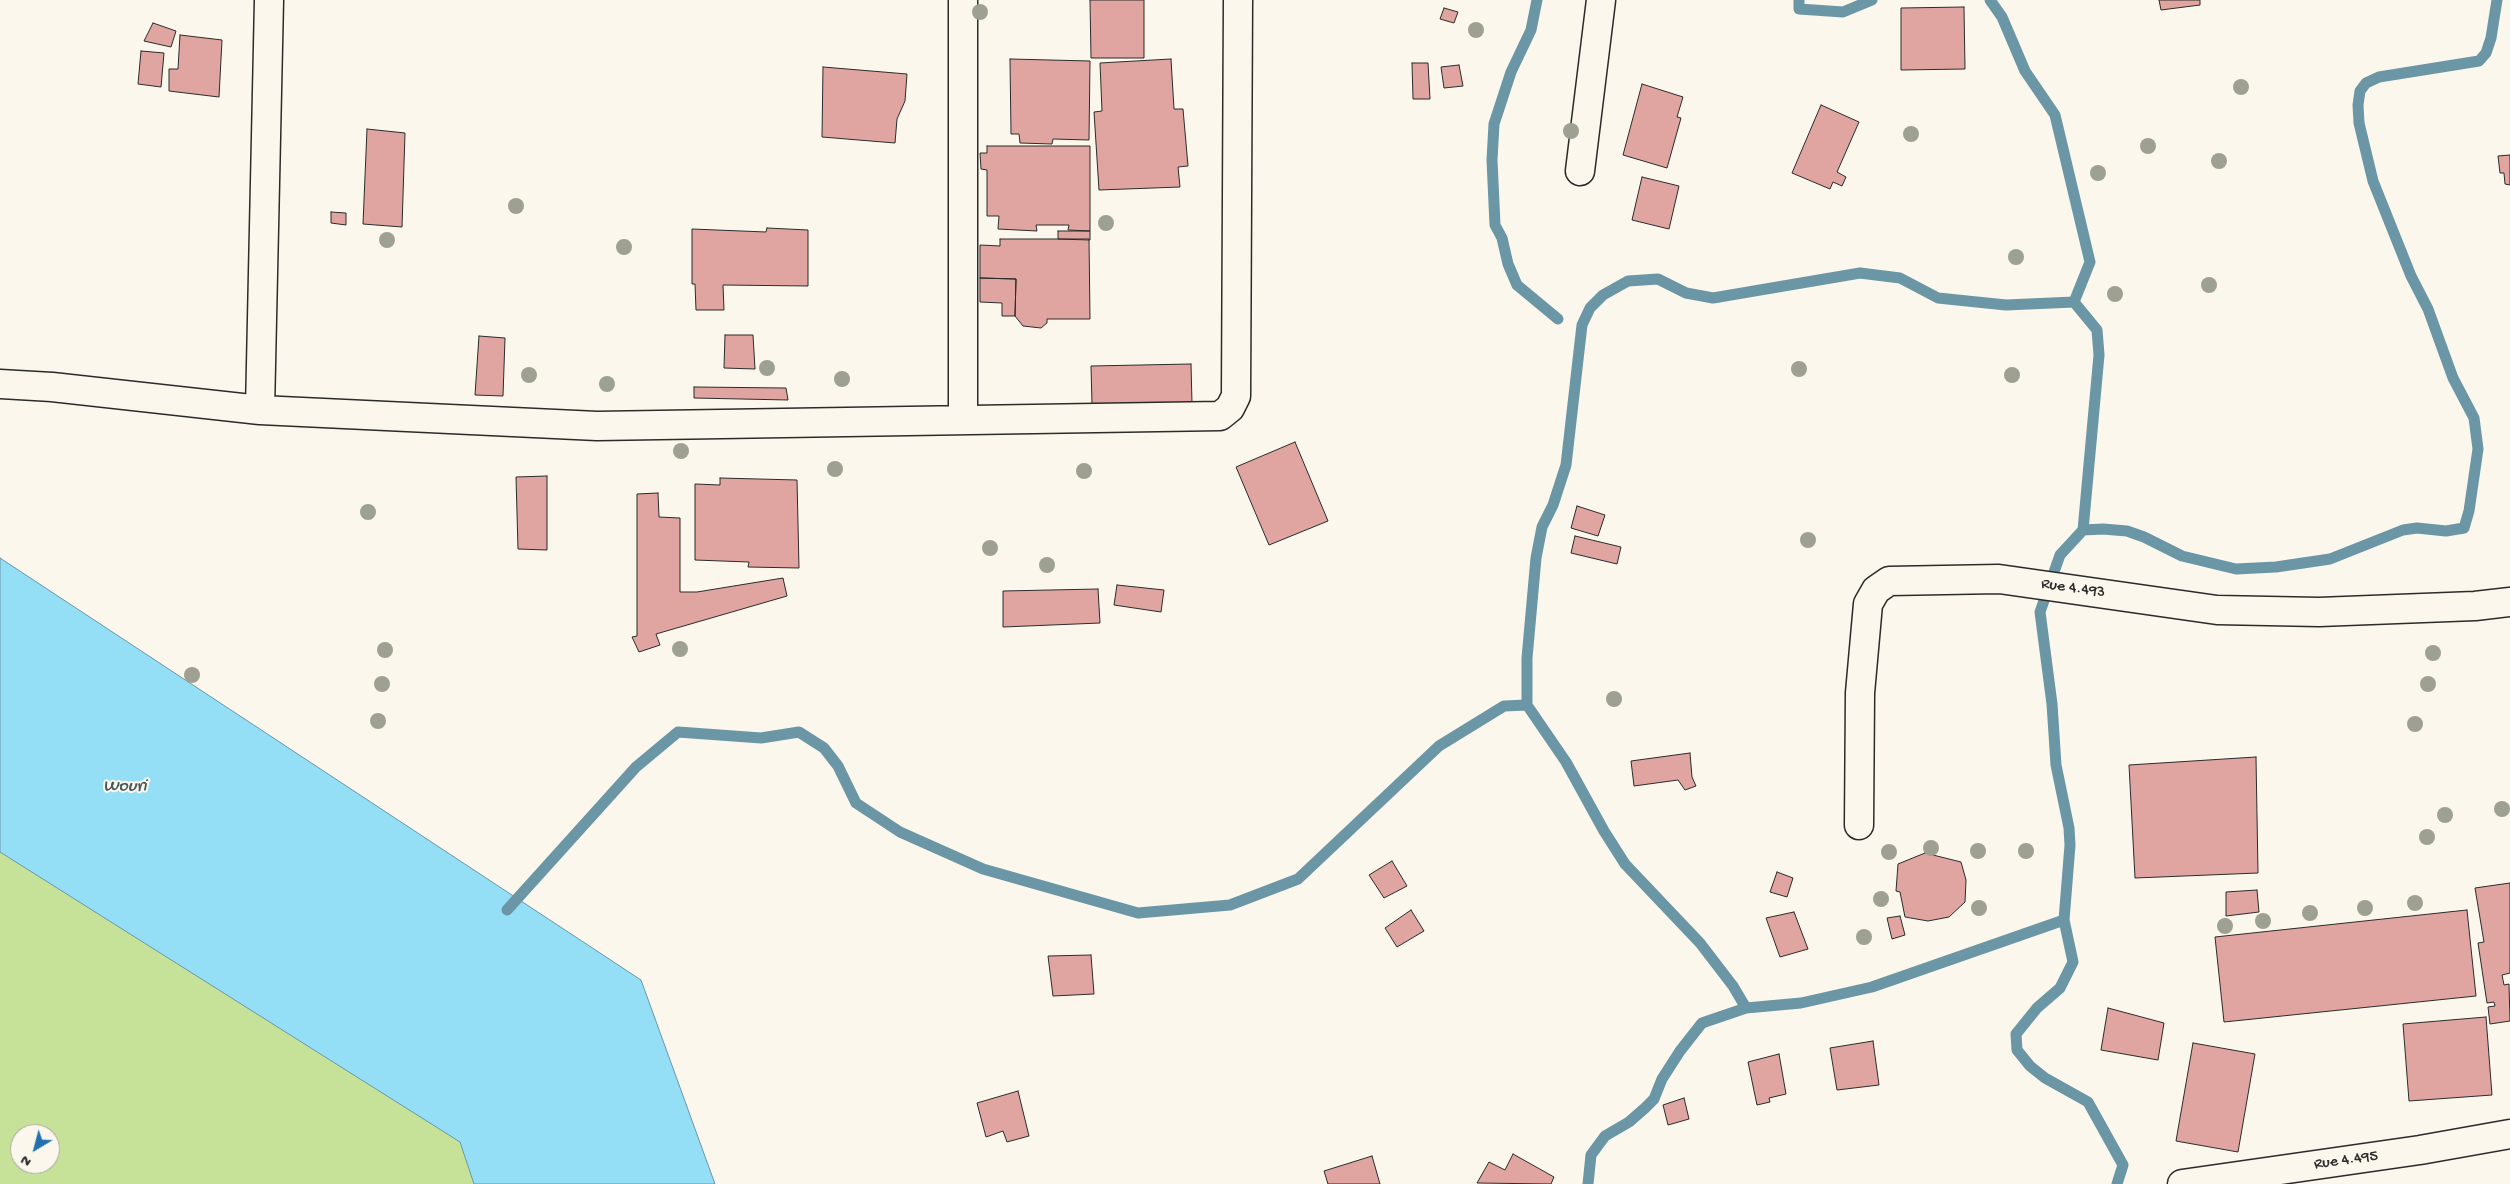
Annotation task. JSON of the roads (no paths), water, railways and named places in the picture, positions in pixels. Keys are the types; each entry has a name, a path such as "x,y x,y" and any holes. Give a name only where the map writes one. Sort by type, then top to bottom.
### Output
{"street":[{"path":"260,410 269,0"},
{"path":"963,0 963,419"},
{"path":"0,384 52,387 260,410 597,426 1220,416 1230,408 1236,396 1238,0"},
{"path":"1580,171 1601,0"},
{"name":"Rue 4.493","path":"1859,825 1860,693 1868,604 1876,590 1889,581 1999,579 2217,610 2319,612 2475,606 2510,602"},
{"name":"Rue 4.495","path":"2182,1184 2410,1151 2510,1134"}],"water":[{"name":"Wouri","path":"0,558 641,980 715,1184 474,1184 460,1142 0,852"}],"waterway":[{"path":"1537,0 1531,30 1511,72 1494,124 1492,160 1495,225 1502,238 1508,264 1517,285 1558,319"},
{"path":"1799,0 1799,9 1843,12 1872,0"},
{"path":"1990,0 2002,17 2025,71 2055,115 2090,262 2074,302"},
{"path":"2083,530 2127,531 2144,537 2182,556 2236,569 2276,567 2330,559 2403,530 2417,528 2446,531 2464,528 2469,511 2478,449 2474,418 2453,378 2428,309 2411,276 2373,181 2359,123 2358,105 2360,91 2366,83 2379,77 2479,61 2486,53 2491,38 2497,0"},
{"path":"1746,1008 1733,986 1700,943 1625,864 1604,831 1566,762 1527,705 1527,658 1536,558 1542,527 1553,505 1566,465 1582,325 1590,308 1603,295 1628,281 1658,279 1686,293 1713,298 1860,273 1900,278 1938,298 2006,305 2074,302"},
{"path":"2074,302 2097,330 2099,355 2083,530 2060,555 2040,612 2052,704 2056,765 2069,828 2070,845 2064,920 2073,962 2060,988 2037,1008 2016,1034 2017,1050 2030,1066 2045,1078 2088,1102 2123,1165 2117,1184"},
{"path":"507,910 636,767 678,732 761,738 799,732 824,748 838,766 856,803 900,832 983,869 1138,913 1230,905 1298,879 1439,746 1504,706 1527,705"},
{"path":"1588,1184 1591,1155 1605,1136 1629,1122 1654,1099 1662,1079 1680,1051 1702,1023 1746,1008 1801,1003 1872,987 2064,920"}]}
